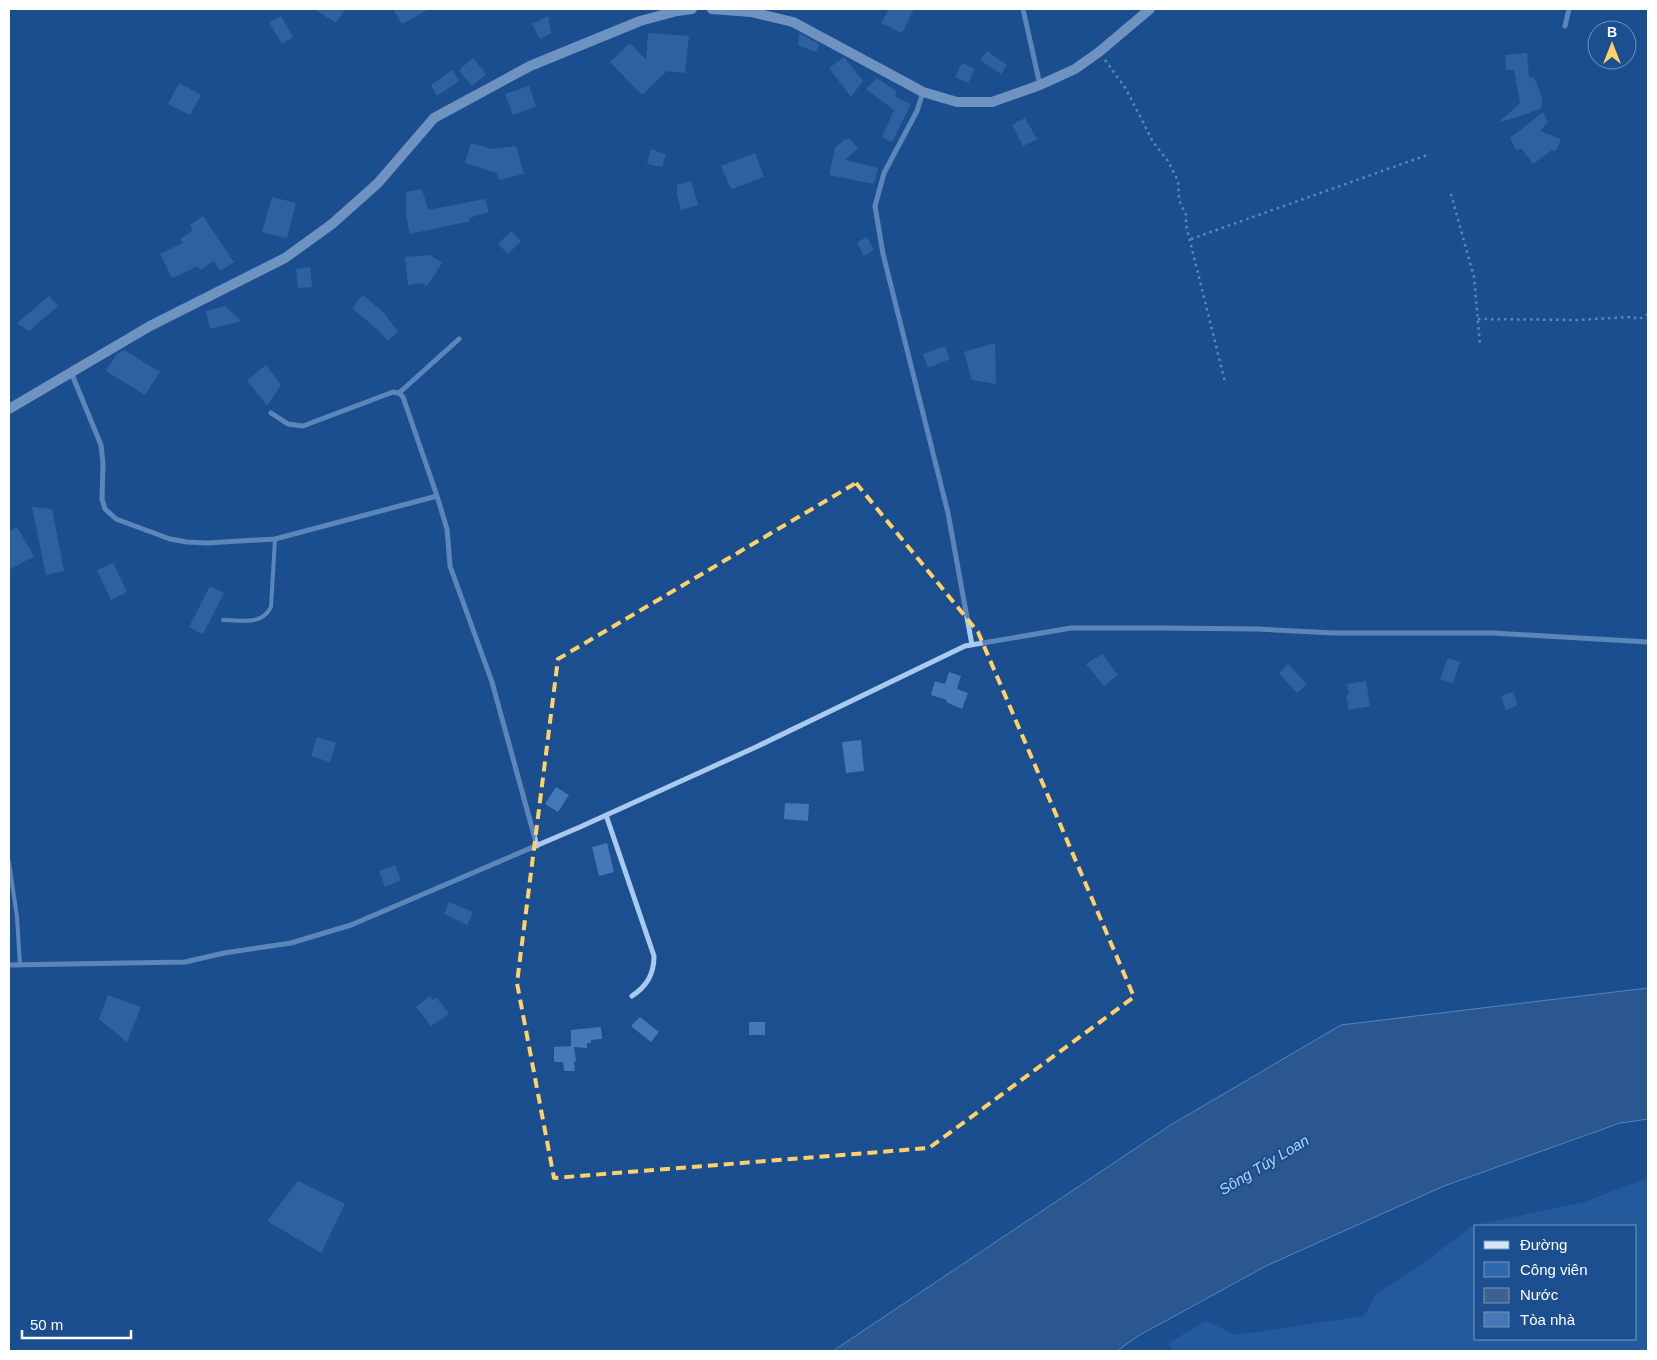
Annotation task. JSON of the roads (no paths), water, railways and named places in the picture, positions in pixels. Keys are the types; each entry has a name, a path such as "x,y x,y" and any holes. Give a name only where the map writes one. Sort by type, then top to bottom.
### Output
{"street":[{"path":"9,409 150,326 285,258 332,224 378,183 434,118 530,66 640,21 692,9"},
{"path":"712,9 751,12 793,22 923,92 958,102 992,102 1040,85 1075,69 1099,52 1150,9"},
{"path":"1022,9 1040,85"},
{"path":"1565,26 1569,9"},
{"path":"923,92 917,111 884,173 875,206 884,254 948,513 972,644"},
{"path":"399,393 459,339"},
{"path":"71,372 101,445 103,462 102,499 105,509 111,516 170,539 207,543 275,538 437,496"},
{"path":"271,413 288,424 303,426 393,392 399,393 403,397 447,529 450,566 492,682 537,846"},
{"path":"9,965 185,962 224,953 291,943 351,925 606,816 972,644 1072,628 1258,629 1334,633 1493,633 1648,642"},
{"path":"606,816 654,956 651,975 641,990 632,996"}],"lane":[{"path":"223,620 252,621 268,614 271,606 275,538"},
{"path":"9,862 17,917 20,965"}],"water":[{"name":"Sông Túy Loan","path":"1648,988 1648,1119 1620,1123 1444,1186 1266,1266 1138,1336 1117,1351 833,1351 1169,1126 1341,1025"}]}
